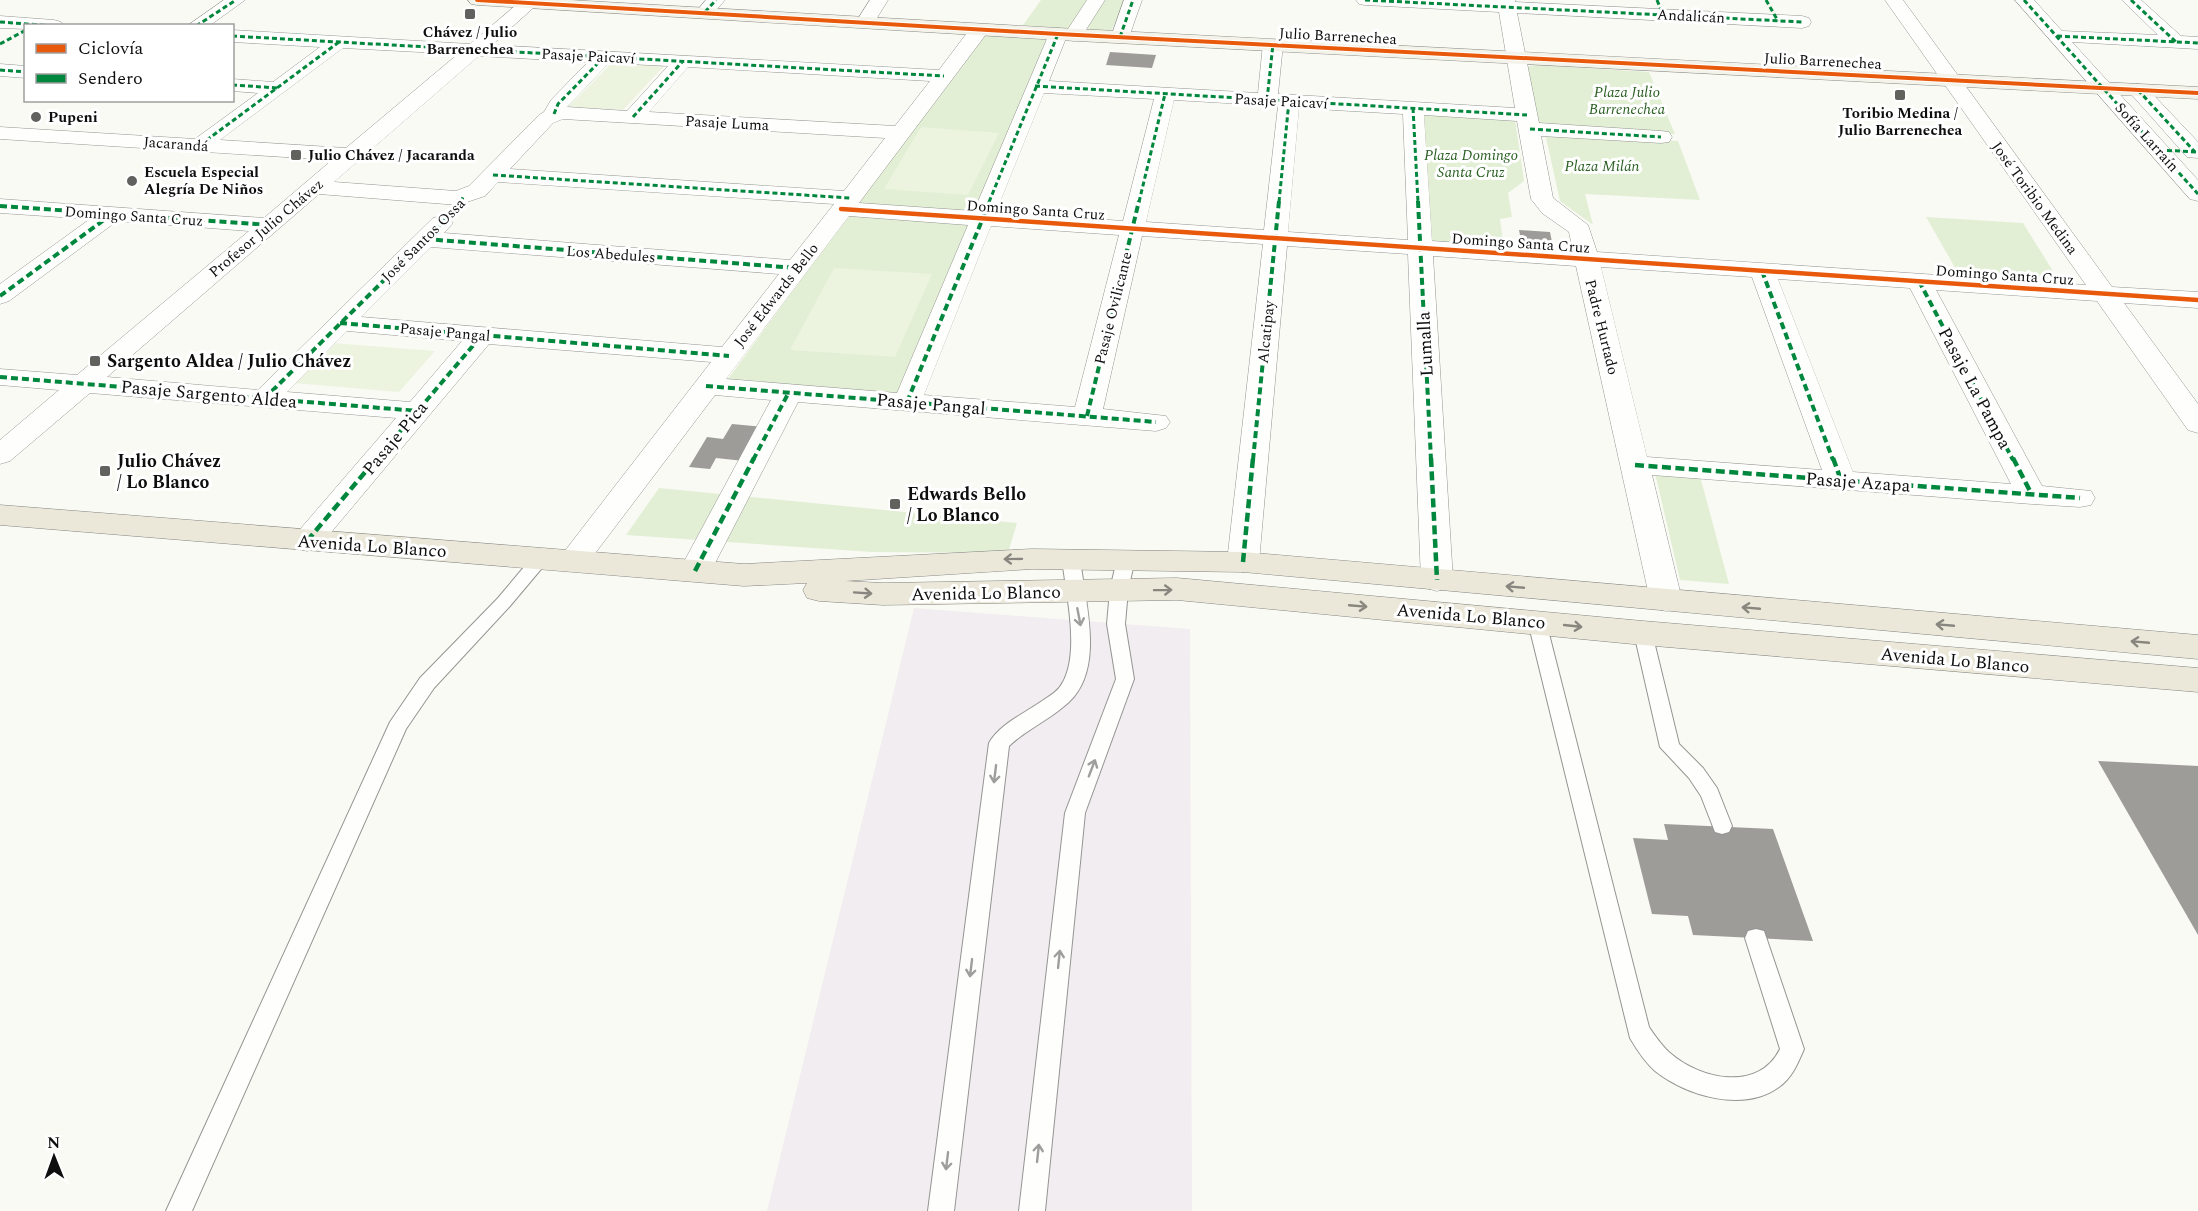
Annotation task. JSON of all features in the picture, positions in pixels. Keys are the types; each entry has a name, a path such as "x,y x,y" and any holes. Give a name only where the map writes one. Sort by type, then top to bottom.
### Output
{"main road":[{"name":"Avenida Lo Blanco","path":"0,514 307,541 695,571 744,576 781,585 884,594 1072,575 1126,559 1243,562 2198,647"},
{"name":"Avenida Lo Blanco","path":"1072,575 1119,590 1177,589 1643,633 2198,680"}],"street":[{"path":"199,24 236,0"},
{"name":"Julio Barrenechea","path":"477,0 711,6 865,22 980,29 2198,93"},
{"path":"865,22 879,0"},
{"path":"907,402 1035,86 1066,34 1096,0"},
{"path":"1120,37 1133,0"},
{"name":"Andalicán","path":"1365,0 1660,8 1802,22"},
{"path":"1766,0 1778,21"},
{"name":"José Toribio Medina","path":"1894,0 2198,424"},
{"name":"Sofía Larraín","path":"2024,0 2198,194"},
{"path":"2131,0 2176,42"},
{"name":"Profesor Julio Chávez","path":"0,455 531,2"},
{"name":"Padre Hurtado","path":"1507,4 1542,199 1551,209 1577,227 1666,600"},
{"path":"0,22 24,25"},
{"name":"José Edwards Bello","path":"573,561 980,29"},
{"path":"0,44 24,32"},
{"name":"Pasaje Paicaví","path":"234,36 944,76"},
{"path":"2057,36 2198,43"},
{"path":"200,145 339,42"},
{"name":"Alcatipay","path":"1243,562 1275,238 1278,100 1273,44"},
{"name":"José Santos Ossa","path":"264,399 459,206 463,197 474,194 546,119 554,114 558,104 604,57"},
{"path":"633,117 684,61"},
{"path":"0,70 24,72"},
{"path":"234,85 278,88"},
{"name":"Pasaje Paicaví","path":"1035,86 1413,108 1661,137"},
{"name":"Sofía Larraín","path":"2138,90 2197,152"},
{"name":"Pasaje Ovilicante","path":"1087,416 1165,94"},
{"name":"Lumalla","path":"1413,108 1437,580"},
{"name":"Pasaje Luma","path":"554,114 900,133"},
{"name":"Jacarandá","path":"0,133 351,155"},
{"path":"2159,150 2197,152"},
{"name":"Domingo Santa Cruz","path":"493,175 846,204 981,219 2198,300"},
{"path":"314,187 463,197"},
{"name":"Domingo Santa Cruz","path":"0,206 269,225"},
{"path":"0,296 112,214"},
{"name":"Los Abedules","path":"425,239 796,268"},
{"path":"1762,271 1841,480"},
{"name":"Pasaje La Pampa","path":"1919,281 2032,495"},
{"name":"Pasaje Pangal","path":"340,323 729,356"},
{"name":"Pasaje Pica","path":"307,541 482,335"},
{"name":"Pasaje Sargento Aldea","path":"0,377 418,411"},
{"name":"Pasaje Pangal","path":"706,386 1156,422"},
{"path":"695,571 789,392"},
{"name":"Pasaje Azapa","path":"1635,465 2080,498"}],"lane":[{"path":"179,1211 397,727 427,682 504,602 541,558"},
{"path":"1032,1211 1075,813 1125,679 1116,624 1119,590 1126,559"},
{"path":"941,1211 999,743 1014,727 1064,695 1076,675 1081,629 1072,575"},
{"path":"1537,622 1638,1031 1657,1056 1684,1076 1705,1085 1727,1089 1747,1088 1765,1083 1779,1074 1788,1062 1792,1049 1756,938"},
{"path":"1643,633 1670,747 1696,773 1710,794 1722,826"}],"shaded area":[{"path":"914,608 1190,629 1192,1211 767,1211"}],"green space":[{"path":"1041,0 1126,0 1110,33 1021,28"},
{"path":"982,33 1039,37 1048,40 904,398 725,383"},
{"path":"612,63 664,66 623,110 568,107"},
{"name":"Plaza Julio Barrenechea","path":"1537,65 1649,72 1675,134 1538,126 1525,67"},
{"name":"Plaza Domingo Santa Cruz","path":"1421,113 1515,119 1524,181 1508,193 1512,217 1500,219 1504,249 1426,244"},
{"path":"921,127 999,133 968,195 884,189"},
{"name":"Plaza Milán","path":"1545,133 1678,141 1700,200 1585,194 1593,225 1560,201"},
{"path":"1926,217 2023,223 2058,279 1957,271"},
{"path":"834,268 932,274 895,357 790,350"},
{"path":"332,343 435,351 399,392 293,383"},
{"path":"1655,473 1700,476 1729,584 1680,580"},
{"path":"659,488 1017,523 1008,553 872,552 626,535"}],"building":[{"path":"1110,52 1156,55 1152,68 1106,65"},
{"path":"1519,230 1550,232 1554,252 1523,250"},
{"path":"732,424 764,427 744,461 716,458 710,469 689,467 707,437 723,439"},
{"path":"2098,761 2198,766 2198,935"},
{"path":"1664,824 1773,829 1813,941 1693,935 1688,916 1652,914 1633,838 1668,840"}],"marked path":[{"path":"199,24 236,0"},
{"path":"705,12 716,0"},
{"path":"1120,37 1133,0"},
{"path":"1365,0 1802,22"},
{"path":"1657,0 1663,15"},
{"path":"1766,0 1778,21"},
{"path":"2024,0 2198,194"},
{"path":"2131,0 2176,42"},
{"path":"0,22 27,24"},
{"path":"0,44 24,31"},
{"path":"907,402 1058,34"},
{"path":"234,36 944,76"},
{"path":"2057,36 2198,43"},
{"path":"200,145 339,42"},
{"path":"1267,100 1273,44"},
{"path":"554,114 558,104 604,57"},
{"path":"633,117 683,61"},
{"path":"0,70 24,72"},
{"path":"234,85 278,88"},
{"path":"1035,86 1527,115"},
{"path":"2138,90 2195,152"},
{"path":"1087,416 1165,94"},
{"path":"1243,562 1289,101"},
{"path":"1413,108 1437,580"},
{"path":"1530,129 1661,137"},
{"path":"2159,150 2198,152"},
{"path":"493,175 850,198"},
{"path":"264,399 459,206 463,197"},
{"path":"0,206 269,225"},
{"path":"0,296 112,214"},
{"path":"425,239 796,268"},
{"path":"1762,271 1841,480"},
{"path":"1919,281 2032,495"},
{"path":"340,323 729,356"},
{"path":"307,541 482,335"},
{"path":"0,377 418,411"},
{"path":"706,386 1156,422"},
{"path":"695,571 789,392"},
{"path":"1635,465 2080,498"}],"cycle path":[{"path":"477,0 1058,34 2198,93"},
{"path":"841,209 2198,300"}],"place":[{"name":"Chávez / Julio Barrenechea","path":"470,14"},
{"name":"Toribio Medina / Julio Barrenechea","path":"1900,95"},
{"name":"Pupeni","path":"36,117"},
{"name":"Julio Chávez / Jacaranda","path":"296,155"},
{"name":"Escuela Especial Alegría De Niños","path":"132,181"},
{"name":"Sargento Aldea / Julio Chávez","path":"95,361"},
{"name":"Julio Chávez / Lo Blanco","path":"105,471"},
{"name":"Edwards Bello / Lo Blanco","path":"895,504"}]}
